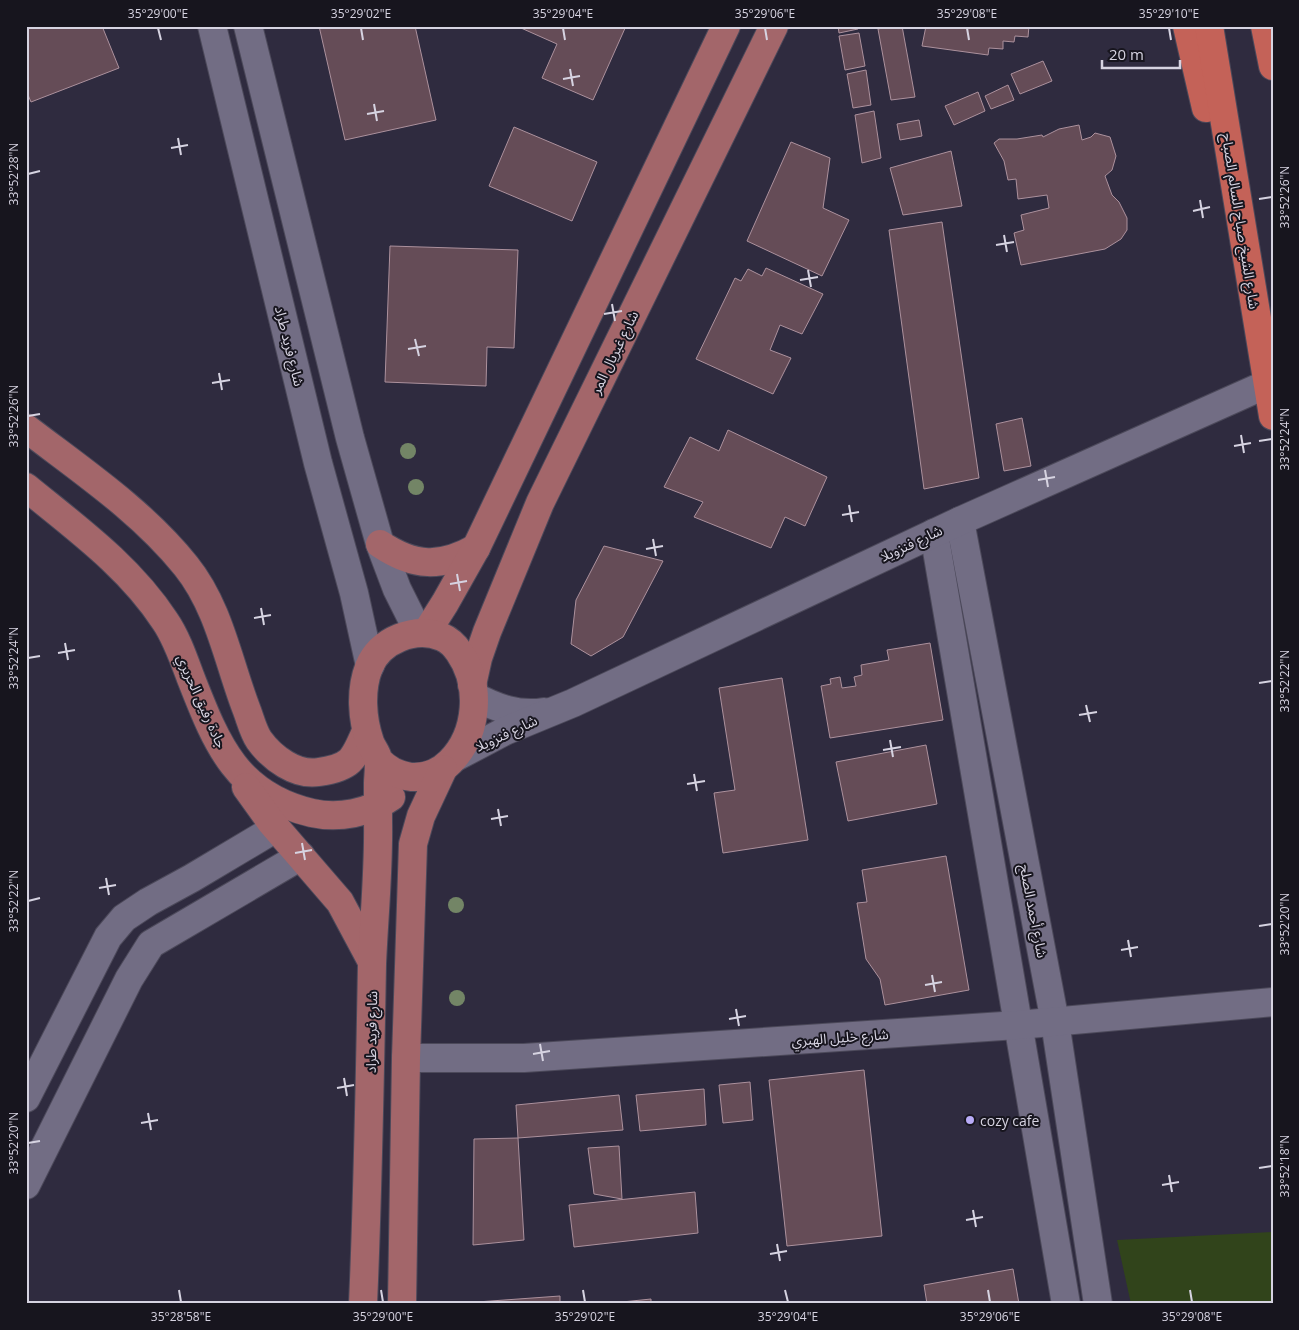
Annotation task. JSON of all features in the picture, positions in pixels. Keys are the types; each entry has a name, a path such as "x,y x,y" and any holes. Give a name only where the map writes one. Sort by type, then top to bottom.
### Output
{"highway":[{"path":"1187,26 1210,120 1245,240"},
{"name":"شارع الشيخ صباح السالم الصباح","path":"1209,26 1273,416"},
{"path":"1265,26 1273,66"}],"main road":[{"path":"422,633 446,604 476,548 726,26"},
{"name":"شارع غبريال المر","path":"473,691 478,658 487,632 540,502 774,26"},
{"path":"26,428 145,522 187,567 209,604 238,688 259,739 275,759 302,772 313,773 345,766 357,753 366,731"},
{"name":"جادة رفيق الحريري","path":"26,487 126,572 166,622 182,655 209,723 227,756 253,786 286,805 327,816 377,807 417,777"},
{"path":"380,544 395,554 410,560 428,563 445,561 461,556 476,548"},
{"path":"402,1304 406,1058 413,844 421,816 448,764 463,746 470,732 473,717 473,691 466,664 453,644 443,637 422,633 395,640 376,656 370,666 364,687 366,731 371,746 378,760 393,772 403,776 426,777 448,764"},
{"path":"227,756 249,792 276,828 340,902 372,963"},
{"name":"شارع فريد طراد","path":"363,1304 369,1166 378,760"}],"street":[{"name":"شارع فريد طراد","path":"212,26 318,463 354,593 370,666"},
{"path":"248,26 335,382 380,544 397,589 422,633"},
{"name":"شارع فنزويلا","path":"448,764 505,731 558,709 934,532 1267,384"},
{"name":"شارع أحمد الصلح","path":"960,521 1055,1022 1098,1304"},
{"path":"934,532 1066,1304"},
{"name":"شارع فنزويلا","path":"473,691 493,706 514,712 536,713 558,709"},
{"path":"26,1098 108,936 124,918 148,902 276,828"},
{"path":"26,1184 128,979 151,944 302,856"},
{"path":"124,918 151,944"},
{"name":"شارع خليل الهبري","path":"406,1058 524,1058 1018,1025 1273,1002"}],"green space":[{"path":"1273,1232 1273,1304 1131,1304 1117,1240"}],"building":[{"path":"26,26 102,26 119,68 31,102 26,90"},
{"path":"319,26 415,26 436,120 345,140"},
{"path":"522,26 626,26 593,100 542,78 557,44 521,28"},
{"path":"838,26 857,26 858,29 839,33"},
{"path":"902,26 915,97 891,100 878,29"},
{"path":"926,26 1029,26 1028,37 1015,36 1014,42 1003,41 1003,49 989,48 988,55 922,46"},
{"path":"859,33 865,66 845,70 839,36"},
{"path":"1043,61 1052,81 1020,94 1011,74"},
{"path":"866,70 871,105 853,108 847,74"},
{"path":"1008,85 1014,100 991,109 985,96"},
{"path":"978,92 985,111 954,125 945,106"},
{"path":"874,111 881,158 862,163 855,115"},
{"path":"919,120 922,136 900,140 897,124"},
{"path":"1079,125 1082,140 1091,137 1095,133 1110,137 1116,156 1112,170 1105,176 1112,195 1119,202 1127,218 1127,230 1121,239 1105,249 1021,265 1014,233 1024,230 1021,215 1049,208 1047,195 1018,199 1016,179 1008,180 1004,161 994,143 999,139 1017,139 1042,135 1043,137 1059,129"},
{"path":"514,127 597,162 572,221 489,186"},
{"path":"791,142 830,158 823,208 849,220 822,276 747,241"},
{"path":"951,151 962,206 903,215 890,168"},
{"path":"942,222 979,478 924,489 889,230"},
{"path":"390,246 518,250 514,348 487,347 486,386 385,382"},
{"path":"766,268 823,294 802,334 780,325 770,350 791,358 773,394 696,359 735,278 741,281 748,269 762,276"},
{"path":"1022,418 1031,466 1004,471 996,424"},
{"path":"728,430 827,477 805,526 785,517 771,548 694,517 703,502 664,487 690,437 719,451"},
{"path":"604,546 663,561 623,637 591,656 571,644 576,600"},
{"path":"930,643 943,720 830,738 821,686 831,684 830,679 840,677 842,688 856,686 854,677 862,675 861,665 889,660 887,650"},
{"path":"782,678 808,840 723,853 714,793 735,790 719,688"},
{"path":"926,745 937,804 848,821 836,762"},
{"path":"946,856 969,990 885,1005 880,979 866,959 857,903 867,902 862,870"},
{"path":"864,1070 882,1236 787,1246 769,1080"},
{"path":"750,1082 753,1120 723,1123 719,1085"},
{"path":"704,1089 706,1125 640,1131 636,1095"},
{"path":"619,1095 623,1130 518,1138 516,1105"},
{"path":"518,1138 524,1240 473,1245 474,1139"},
{"path":"619,1146 622,1199 594,1194 588,1148"},
{"path":"695,1192 698,1233 574,1247 569,1205"},
{"path":"1013,1269 1019,1304 927,1304 924,1285"},
{"path":"560,1296 560,1304 463,1304 463,1303"},
{"path":"651,1299 651,1304 603,1304"}],"place":[{"name":"cozy cafe","path":"970,1120"}]}
